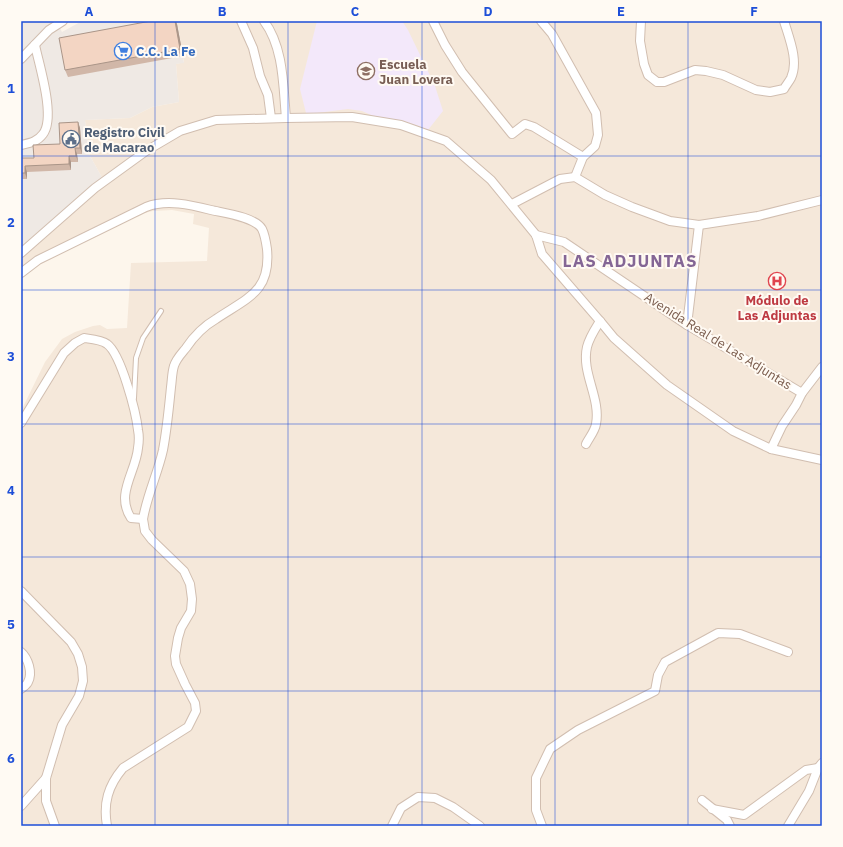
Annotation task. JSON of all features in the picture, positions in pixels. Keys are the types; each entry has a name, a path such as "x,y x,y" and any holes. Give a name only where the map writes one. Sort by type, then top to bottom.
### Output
{"street":[{"path":"21,59 49,30 63,21"},
{"path":"241,21 253,48 260,76 268,95 271,118"},
{"path":"264,21 269,28 278,51 286,118"},
{"path":"434,21 445,45 462,72 512,134 525,124 534,127 583,157"},
{"path":"541,21 552,34 596,113 598,135 595,146 583,157 575,177"},
{"path":"642,21 640,41 644,64 648,75 657,82 664,82 695,70 706,70 723,75 756,90 770,92 784,89 791,78 794,68 794,59 784,21"},
{"path":"21,145 37,140 44,133 46,124 48,104 35,45"},
{"path":"21,253 95,188 146,151 180,131 216,120 271,118 352,118 402,125 446,141 491,180 536,235 542,254 614,338 667,385 733,432 771,449 822,460"},
{"path":"512,204 560,179 575,177 605,195 632,207 670,220 699,225 758,216 822,200"},
{"path":"21,273 38,260 153,204 166,202 197,206 242,217 255,222 261,228 266,243 268,258 267,271 255,294 214,320 202,330 188,345 174,364 163,450 143,519 145,531 152,540 184,571 192,591 191,611 181,628 175,656 176,664 195,703 196,711 188,727 123,768 116,776 106,801 105,809 107,826"},
{"path":"687,325 699,225"},
{"name":"Avenida Real de Las Adjuntas","path":"536,235 564,242 687,325 802,393 782,426 771,449"},
{"path":"586,444 596,425 596,406 586,369 587,347 592,334 600,321"},
{"path":"21,423 64,353 74,343 84,338 108,344 116,356 126,379 138,430 138,449 124,495 126,510 131,518 143,519"},
{"path":"802,393 822,367"},
{"path":"21,591 70,642 78,654 82,667 83,681 79,696 62,725 46,778 46,801 55,826"},
{"path":"542,826 536,810 536,778 550,749 578,730 655,691 658,675 665,662 718,633 740,634 788,652"},
{"path":"21,652 25,655 31,671 28,682 21,689"},
{"path":"712,809 744,815 806,770 820,766"},
{"path":"788,826 809,791 820,766"},
{"path":"21,806 46,778"},
{"path":"392,826 401,808 418,797 435,798 453,807 480,826"},
{"path":"702,800 727,820 730,826"}],"lane":[{"path":"133,409 136,358 143,338 161,311"}],"shaded area":[{"path":"21,21 56,21 62,32 82,21 177,21 184,63 176,64 179,102 152,107 130,118 85,120 89,154 105,183 21,251"},
{"path":"177,21 822,21 822,826 21,826 21,411 45,362 62,339 75,332 93,326 100,325 107,329 127,328 131,263 207,261 209,228 193,224 194,214 172,210 153,211 136,215 21,270 21,251 105,183 89,154 85,120 130,118 152,107 179,102 176,64 184,62"},
{"name":"Escuela Juan Lovera","path":"317,21 402,21 408,30 435,86 443,111 428,130 416,125 378,118 362,111 348,109 306,113 300,89"}],"building":[{"name":"C.C. La Fe","path":"151,21 175,21 180,49 65,70 59,38"},
{"name":"Registro Civil de Macarao","path":"78,122 80,148 75,148 76,156 69,156 69,164 25,166 25,173 21,173 21,158 34,158 33,145 60,144 59,123"}],"place":[{"name":"C.C. La Fe","path":"123,51"},
{"name":"Escuela Juan Lovera","path":"366,71"},
{"name":"Registro Civil de Macarao","path":"71,139"},
{"name":"Módulo de Las Adjuntas","path":"777,281"}],"district":[{"name":"LAS ADJUNTAS","path":"630,261"}]}
